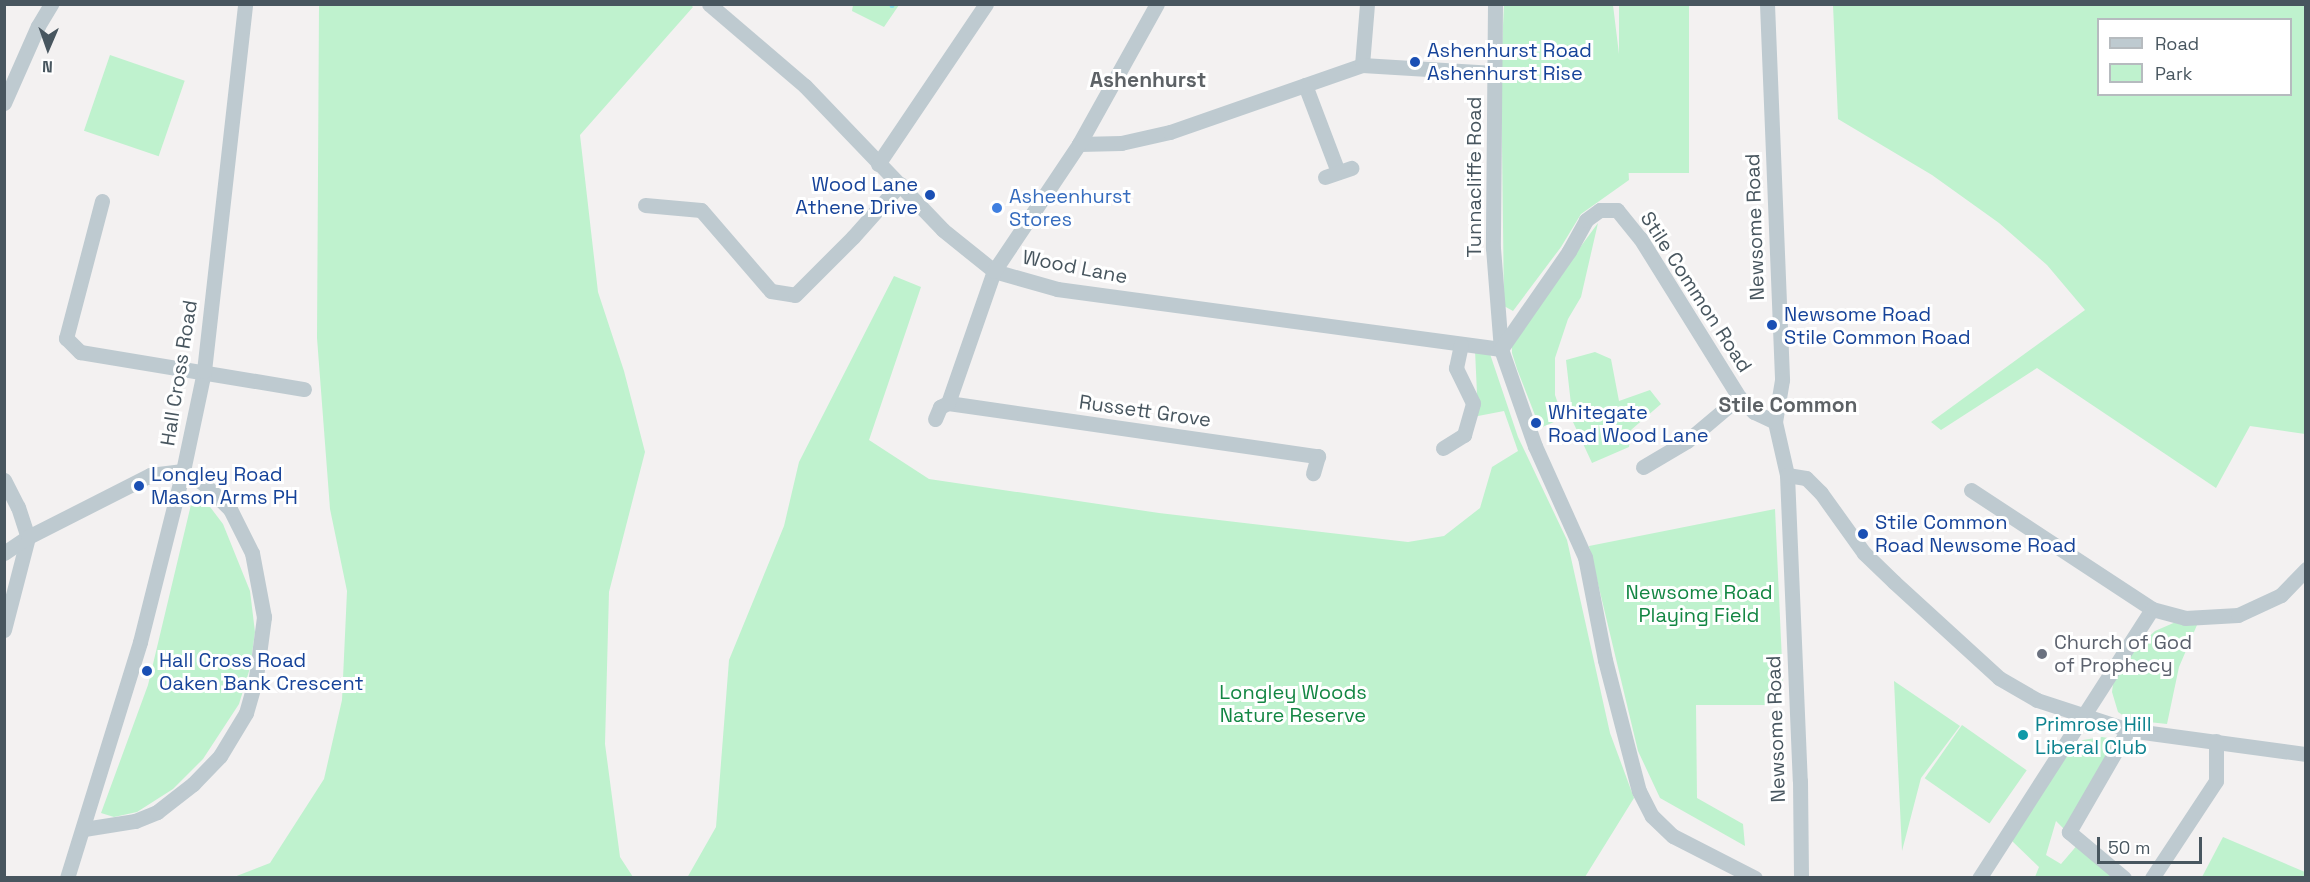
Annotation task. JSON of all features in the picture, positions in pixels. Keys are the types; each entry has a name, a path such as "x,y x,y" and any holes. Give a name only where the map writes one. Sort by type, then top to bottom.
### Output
{"street":[{"path":"4,103 38,26 51,4"},
{"name":"Hall Cross Road","path":"67,878 140,642 183,471 204,371 245,4"},
{"name":"Wood Lane","path":"709,4 805,86 943,230 994,271 1057,289 1501,349"},
{"path":"878,164 986,4"},
{"path":"935,419 940,407 948,404 994,271 1079,144 1157,4"},
{"path":"1362,64 1367,4"},
{"name":"Tunnacliffe Road","path":"1495,4 1493,248 1501,349 1535,446 1585,557 1605,660 1640,791 1652,816 1673,836 1752,877"},
{"name":"Newsome Road","path":"1767,4 1782,380 1775,422 1787,475 1800,781 1801,878"},
{"path":"1079,144 1121,143 1170,132 1362,64 1494,73"},
{"path":"1305,86 1338,172"},
{"path":"645,205 700,210 771,291 795,295 853,237 900,184"},
{"path":"102,201 66,338 80,352 304,389"},
{"name":"Stile Common Road","path":"1501,349 1569,251 1586,220 1600,210 1617,210 1640,238 1739,397 1754,412 1775,422"},
{"path":"1443,448 1464,435 1473,403 1456,368 1461,345"},
{"path":"1643,467 1687,441 1739,397"},
{"name":"Russett Grove","path":"948,404 1318,456 1313,473"},
{"path":"4,553 28,537 150,475 183,471 203,483 230,509 252,553 264,617 256,677 246,713 219,756 193,784 157,812 135,821 84,829"},
{"path":"1787,475 1806,478 1821,493 1864,553 2000,678 2037,700 2128,730 2306,754"},
{"path":"4,480 18,507 28,537 4,630"},
{"path":"1971,490 2152,609 2185,618 2238,615 2281,595 2306,570"},
{"path":"1979,878 2081,716 2112,675 2152,609"},
{"path":"2124,878 2069,832 2128,730"},
{"path":"2152,878 2216,780 2216,741"}],"green space":[{"path":"690,4 693,7 580,135 598,292 624,371 645,452 609,592 605,744 620,857 633,877 234,877 270,863 324,779 342,700 347,591 330,509 317,338 319,5"},
{"path":"853,4 899,5 884,27 852,11"},
{"path":"1504,5 1613,5 1624,95 1629,180 1581,214 1561,247 1513,311 1504,306 1501,66"},
{"path":"1619,5 1689,5 1689,173 1619,173"},
{"path":"1833,5 2305,5 2305,434 2250,426 2216,488 2037,368 1941,430 1931,422 2085,310 2047,265 1999,223 1932,175 1838,119"},
{"path":"110,55 185,81 159,156 84,131"},
{"path":"1598,223 1581,297 1568,319 1555,358 1555,395 1563,418 1540,428 1517,369 1512,353 1512,340"},
{"name":"Longley Woods Nature Reserve","path":"894,276 921,287 869,440 929,479 1159,513 1408,542 1444,536 1480,508 1492,467 1518,451 1504,411 1478,416 1475,350 1489,351 1518,437 1567,540 1610,733 1634,798 1585,877 687,878 716,827 729,660 784,526 799,462"},
{"path":"1595,352 1611,359 1619,401 1650,390 1661,404 1631,430 1629,447 1592,463 1573,422 1566,360"},
{"path":"194,492 201,495 223,524 250,591 255,632 250,668 239,704 203,759 173,789 137,812 114,817 101,813 148,685"},
{"name":"Newsome Road Playing Field","path":"1775,509 1784,705 1696,705 1697,798 1743,824 1745,846 1660,798 1638,751 1589,546"},
{"path":"2185,618 2200,618 2179,667 2167,724 2130,720 2118,712 2112,692 2115,668 2155,631"},
{"path":"1894,681 1960,726 1921,778 1902,851"},
{"path":"1962,725 2027,770 1989,824 1925,778"},
{"path":"2102,737 2119,740 2066,831 2056,821 2046,855 2061,864 2079,843 2114,877 2035,877 2039,867 2011,840 2033,803 2074,746 2083,740"},
{"path":"2223,837 2305,872 2305,877 2202,877"}],"place":[{"name":"Ashenhurst Road Ashenhurst Rise","path":"1415,62"},
{"name":"Wood Lane Athene Drive","path":"930,195"},
{"name":"Asheenhurst Stores","path":"997,208"},
{"name":"Newsome Road Stile Common Road","path":"1772,325"},
{"name":"Whitegate Road Wood Lane","path":"1536,423"},
{"name":"Longley Road Mason Arms PH","path":"139,486"},
{"name":"Stile Common Road Newsome Road","path":"1863,534"},
{"name":"Church of God of Prophecy","path":"2042,654"},
{"name":"Hall Cross Road Oaken Bank Crescent","path":"147,671"},
{"name":"Primrose Hill Liberal Club","path":"2023,735"}],"district":[{"name":"Ashenhurst","path":"1148,80"},
{"name":"Stile Common","path":"1788,405"}]}
